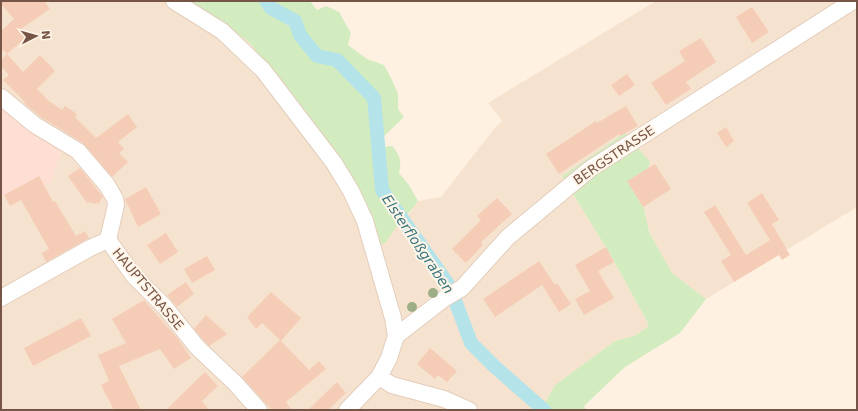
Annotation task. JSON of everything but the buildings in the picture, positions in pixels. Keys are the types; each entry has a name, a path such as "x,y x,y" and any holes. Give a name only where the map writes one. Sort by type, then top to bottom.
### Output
{"street":[{"path":"174,1 222,31 254,60 334,162 351,190 365,221 393,318 396,336 389,358 379,377 347,410"},
{"name":"BERGSTRASSE","path":"396,336 445,298 462,288 508,237 590,169 853,1"},
{"name":"HAUPTSTRASSE","path":"1,97 35,125 78,151 107,185 115,198 116,205 108,240 130,271 164,306 197,347 235,383 259,410"},
{"path":"1,298 77,255 108,240"},
{"path":"379,377 392,385 444,399 469,410"}],"shaded area":[{"path":"1,1 186,1 234,34 243,37 256,49 261,60 352,180 368,208 377,232 378,244 386,243 392,231 410,213 418,201 441,197 494,129 502,121 488,103 656,1 857,1 857,207 706,299 672,273 649,232 640,190 562,176 610,254 647,321 648,327 634,336 615,341 555,385 541,410 1,410 1,196 4,195 10,206 31,116 1,86"},
{"path":"1,86 31,116 66,139 50,183 10,206 4,195 1,196"}],"green space":[{"path":"186,1 310,1 317,10 326,6 339,12 351,33 348,45 367,59 384,65 398,94 398,109 404,117 379,141 384,147 392,146 397,152 400,158 399,173 409,185 418,201 386,243 378,245 370,214 356,187 261,60 254,47 243,38 234,34"},
{"path":"625,133 650,162 640,190 649,232 672,273 706,299 680,333 625,367 584,406 586,410 541,410 555,385 615,341 634,336 648,327 647,321 610,254 562,176"}],"waterway":[{"name":"Elsterfloßgraben","path":"266,1 271,8 295,21 300,35 317,56 337,60 374,98 382,190 450,287 471,343 494,366 544,410"}]}
